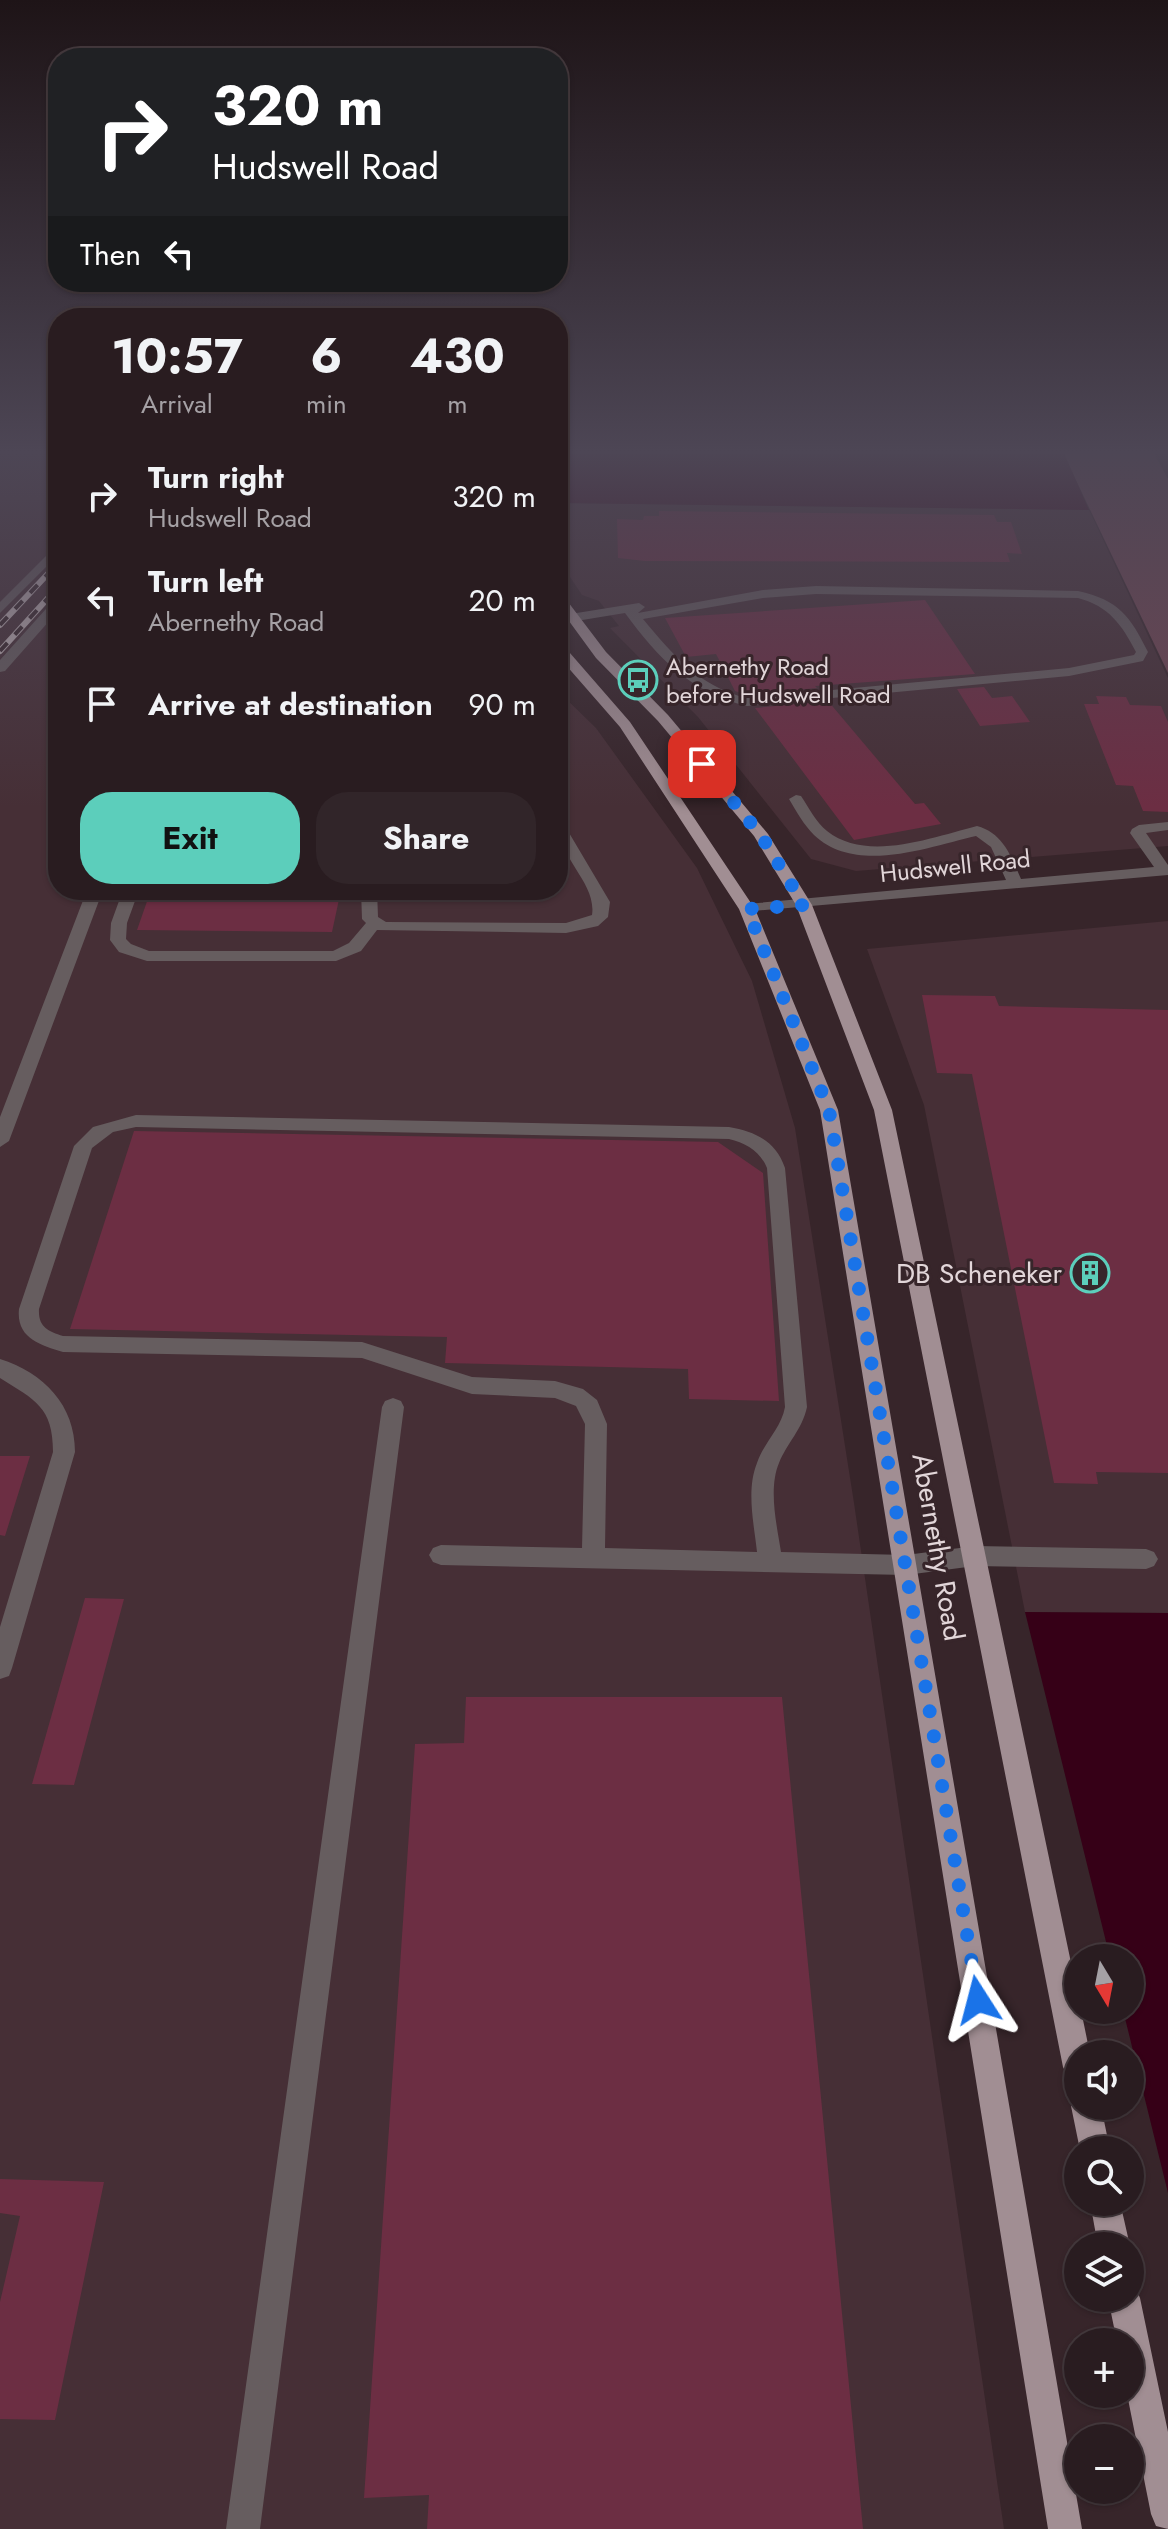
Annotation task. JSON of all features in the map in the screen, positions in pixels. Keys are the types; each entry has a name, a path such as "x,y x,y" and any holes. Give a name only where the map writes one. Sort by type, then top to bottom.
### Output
{"main road":[{"name":"Abernethy Road","path":"568,623 663,718 750,823 804,905 883,1110 1073,2040"},
{"name":"Abernethy Road","path":"568,659 625,725 747,909 829,1110 1065,2529"},
{"path":"1127,2312 1168,2514"}],"street":[{"path":"0,609 36,571"},
{"path":"631,613 744,583"},
{"path":"568,619 816,590 1061,592 1092,596 1105,603 1125,618 1142,652 1138,658 1122,664 980,681 747,702 723,698 696,684 631,613"},
{"path":"0,668 48,614"},
{"path":"796,799 823,835 858,850 906,847 984,832 992,838 1016,884"},
{"path":"1166,870 1138,833 1139,829 1168,826"},
{"path":"369,900 368,914 375,923 392,927 566,928 592,923 600,917 602,902 568,843"},
{"name":"Hudswell Road","path":"747,909 1166,870"},
{"path":"0,1141 91,900"},
{"path":"128,900 117,931 118,940 125,948 147,956 336,956 355,947 375,923"},
{"path":"593,1558 596,1424 589,1404 580,1397 558,1391 475,1387 392,1356 362,1350 63,1344 39,1336 28,1320 29,1309 83,1146 88,1139 110,1126 136,1121 729,1133 757,1142 768,1150 776,1168 796,1407 794,1426 768,1463 764,1483 770,1562"},
{"path":"0,1367 52,1402 60,1411 65,1436 64,1452 0,1668"},
{"path":"243,2529 393,1407"},
{"path":"441,1555 906,1565 975,1556 1146,1559"}],"shaded area":[{"path":"0,571 48,571 48,900 568,900 568,701 596,728 697,868 752,981 795,1128 854,1503 1004,2529 0,2529"},
{"path":"568,571 1118,571 1168,678 1168,846 856,871 811,859 698,717 610,628 619,626 599,601 582,595"},
{"path":"1119,571 1168,571 1168,673"},
{"path":"1168,921 1168,1613 1025,1612 924,1105 867,949"},
{"path":"1025,1612 1168,1613 1168,2193 1144,2095 1144,2040 1130,2040 1126,2024 1144,2024 1144,1944 1107,1944"}],"building":[{"path":"925,600 975,674 815,686 817,688 747,695 735,691 716,654 686,657 665,618"},
{"path":"984,687 992,698 1012,696 1030,722 980,726 957,689"},
{"path":"1096,696 1126,697 1130,705 1161,706 1168,722 1168,812 1143,811 1133,786 1116,785 1084,704 1099,704"},
{"path":"828,701 915,804 924,803 941,824 854,840 755,708"},
{"path":"148,900 339,900 332,932 137,930"},
{"name":"DB Scheneker","path":"922,995 995,996 999,1006 1168,1010 1168,1473 1096,1472 1098,1484 1054,1483 972,1074 937,1073"},
{"path":"134,1131 718,1142 763,1173 779,1401 689,1399 688,1369 445,1363 447,1337 70,1329"},
{"path":"0,1456 30,1456 5,1536 0,1535"},
{"path":"85,1598 124,1599 74,1785 32,1784"},
{"path":"466,1697 782,1697 863,2529 427,2529 429,2495 364,2498 415,1744 464,1743"},
{"path":"0,2179 104,2182 55,2420 0,2419 0,2302 20,2216 0,2213"}],"railway":[{"path":"0,625 48,574"},
{"path":"0,651 48,598"}],"place":[{"name":"Abernethy Road before Hudswell Road","path":"638,680"},
{"name":"DB Scheneker","path":"1090,1273"}],"route":[{"path":"702,764 760,834 804,905 747,909 829,1110 978,2000"}]}
